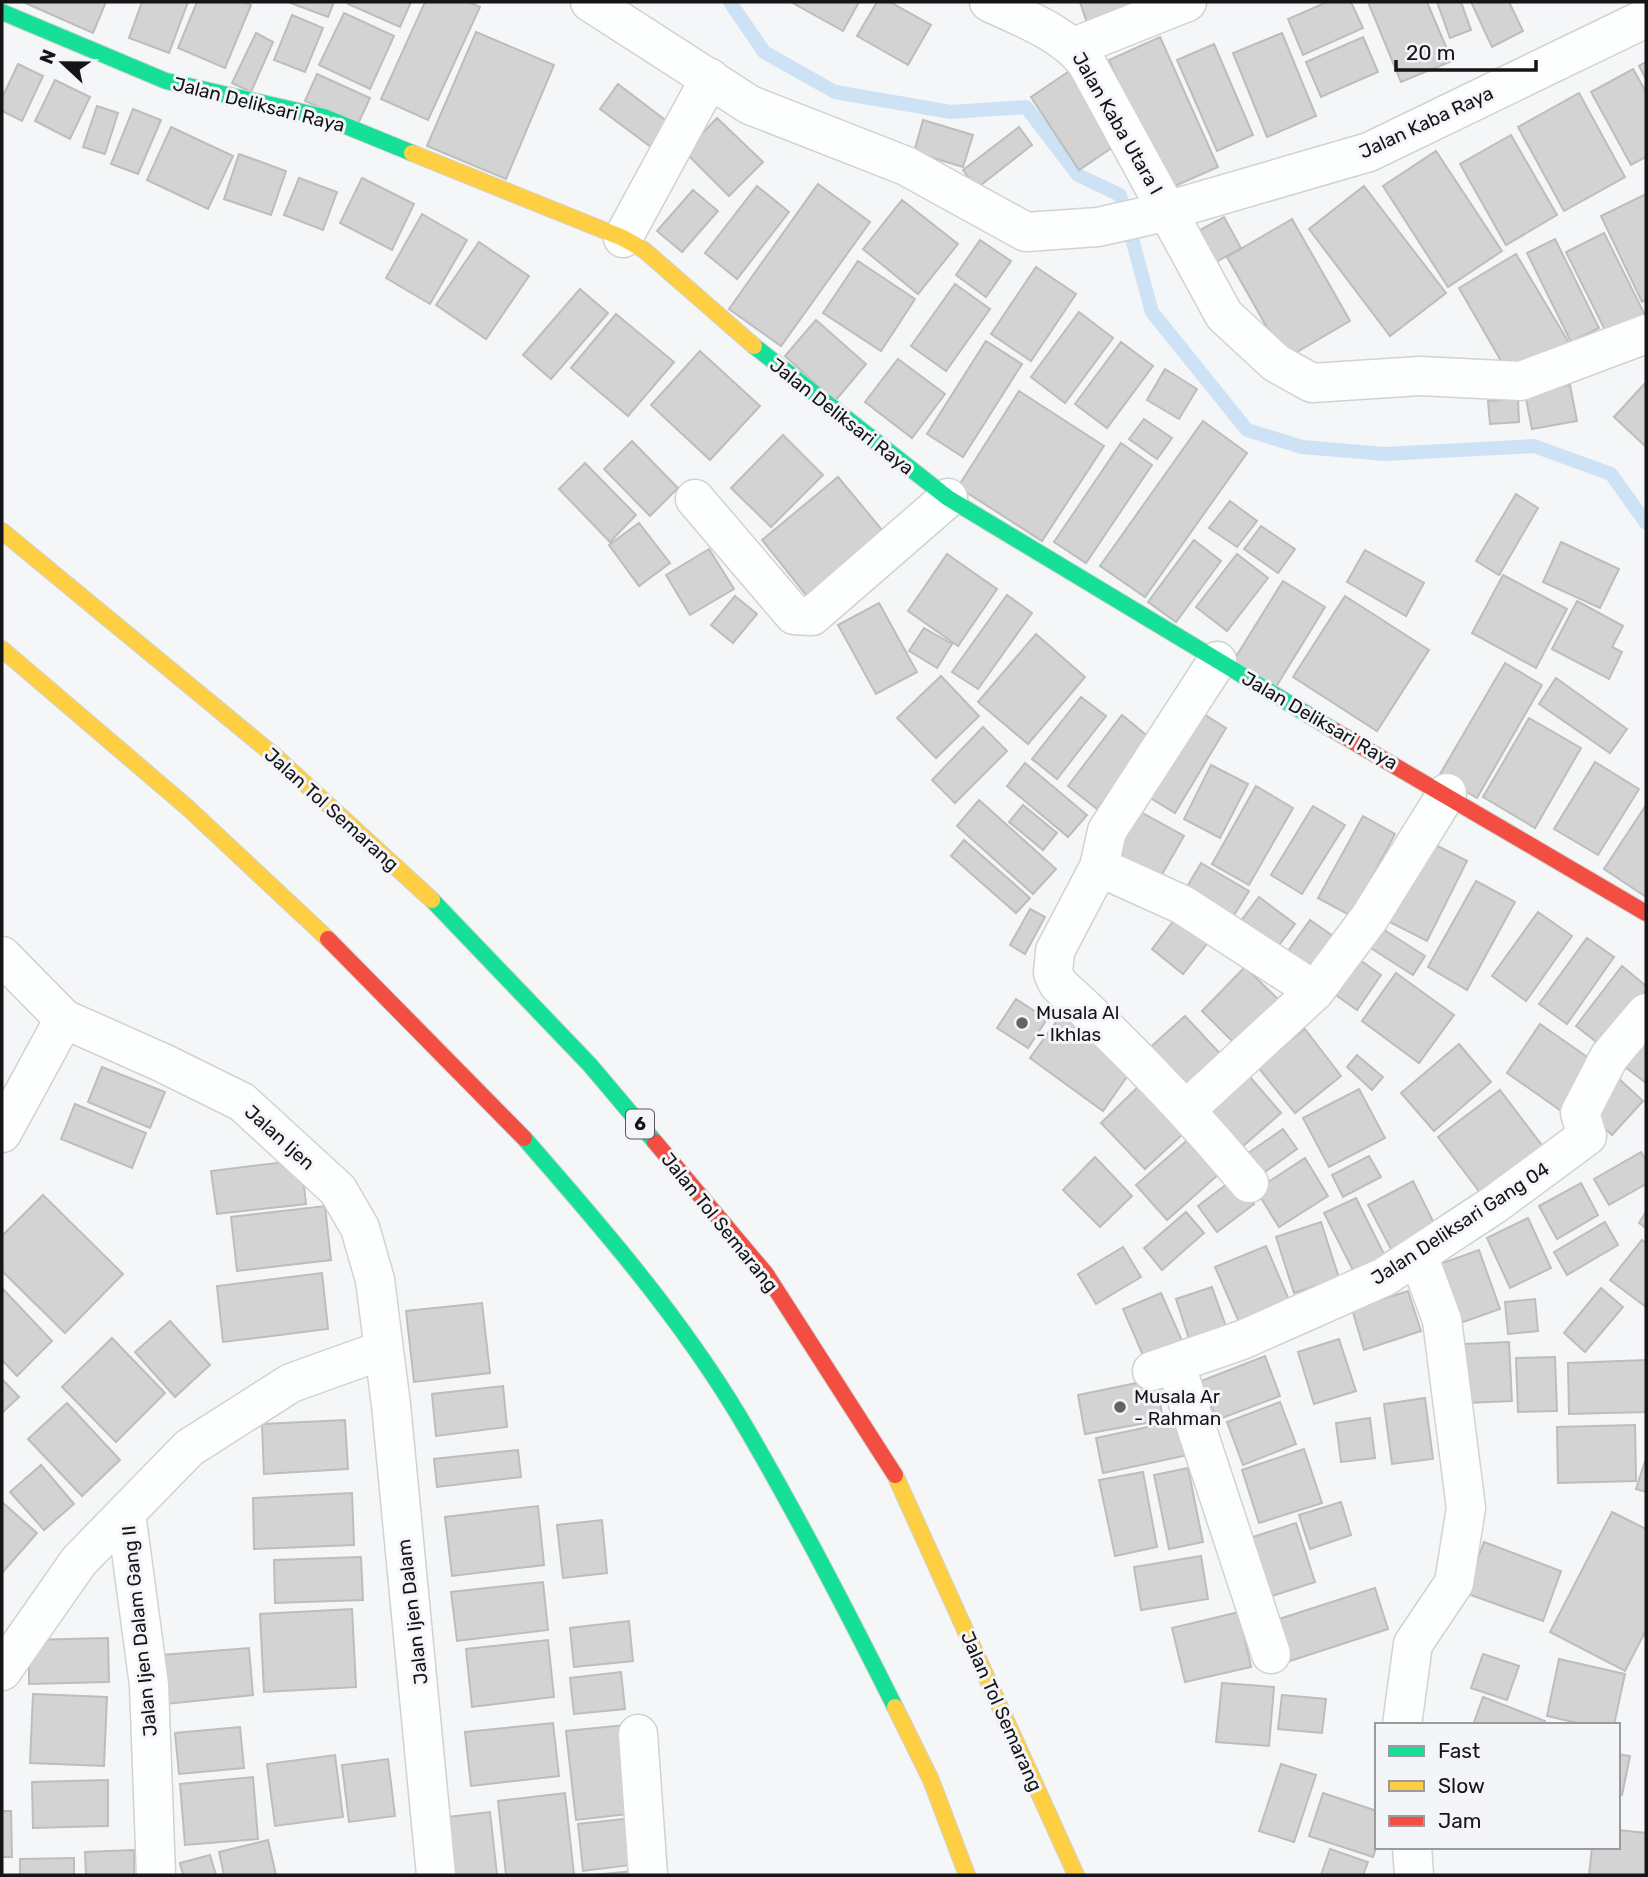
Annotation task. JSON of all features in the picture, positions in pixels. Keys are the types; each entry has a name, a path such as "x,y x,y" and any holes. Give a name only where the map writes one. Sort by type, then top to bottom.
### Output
{"main road":[{"name":"Jalan Deliksari Raya","path":"2,12 166,81 324,117 623,237 644,250 783,372 948,498 1217,661 1447,793 1646,913"},
{"name":"Jalan Tol Semarang","path":"2,531 276,757 428,896 590,1065 766,1274 895,1476 1076,1875"},
{"path":"2,649 188,808 362,971 520,1134 598,1224 669,1315 738,1415 853,1627 931,1780 967,1875"}],"street":[{"name":"Jalan Kaba Raya","path":"590,2 750,105 906,166 1026,232 1098,227 1162,212 1369,152 1646,18"},
{"name":"Jalan Kaba Utara I","path":"989,2 1061,36 1074,47 1086,62 1162,212 1224,315 1276,363 1312,383 1420,376 1521,381 1646,334"},
{"path":"1074,47 1188,2"},
{"path":"623,237 710,78"},
{"path":"695,499 794,615 800,618 812,616 948,498"},
{"path":"1217,661 1107,831 1099,867 1055,951 1053,973 1058,984 1119,1039 1187,1109 1249,1183"},
{"path":"1187,1109 1315,991 1370,917 1447,793"},
{"path":"1099,867 1183,905 1315,991"},
{"name":"Jalan Ijen","path":"2,956 64,1019 242,1102 338,1190 360,1228 375,1280 383,1350"},
{"name":"Jalan Deliksari Gang 04","path":"1271,1654 1163,1367 1278,1324 1384,1277 1495,1204 1587,1136 1580,1113 1609,1057 1646,1013"},
{"path":"2,1133 64,1019"},
{"path":"1402,1723 1413,1644 1454,1583 1466,1508 1443,1320 1418,1255"},
{"path":"2,1671 79,1561 189,1448 291,1383 383,1350"},
{"name":"Jalan Ijen Dalam","path":"383,1350 421,1687 436,1875"},
{"name":"Jalan Ijen Dalam Gang II","path":"126,1513 149,1685 156,1875"},
{"path":"638,1734 648,1875"},
{"path":"1412,1849 1414,1875"}],"building":[{"path":"23,2 106,2 93,33"},
{"path":"142,2 188,2 169,53 129,38"},
{"path":"197,2 243,2 251,5 225,68 178,48"},
{"path":"288,2 334,2 328,17"},
{"path":"411,2 400,27 348,4"},
{"path":"425,2 469,2 480,7 428,120 381,99"},
{"path":"791,2 859,2 843,31"},
{"path":"877,2 890,2 931,25 908,65 857,36"},
{"path":"1080,2 1136,2 1090,32"},
{"path":"1327,2 1351,2 1363,28 1303,55 1288,19"},
{"path":"1368,2 1427,2 1452,61 1401,82"},
{"path":"1437,2 1461,2 1471,30 1450,38"},
{"path":"1471,2 1509,2 1523,31 1492,47"},
{"path":"344,13 394,36 370,89 319,65"},
{"path":"292,15 323,28 305,72 274,60"},
{"path":"476,32 554,65 506,179 427,146"},
{"path":"256,33 273,42 251,92 232,83"},
{"path":"1282,33 1316,116 1267,137 1233,53"},
{"path":"1160,37 1218,167 1166,190 1109,60"},
{"path":"1363,37 1378,72 1321,97 1306,62"},
{"path":"1214,44 1253,135 1217,151 1177,60"},
{"path":"1646,62 1646,79 1639,66"},
{"path":"18,64 43,76 22,121 2,111 2,98"},
{"path":"1633,69 1646,92 1646,157 1631,165 1591,92"},
{"path":"1071,70 1119,143 1079,170 1031,97"},
{"path":"317,74 370,98 358,124 305,101"},
{"path":"55,80 90,97 70,139 35,121"},
{"path":"618,84 673,126 655,150 600,109"},
{"path":"1579,93 1625,177 1564,211 1518,127"},
{"path":"97,106 118,113 105,154 83,147"},
{"path":"133,109 161,120 138,174 111,164"},
{"path":"717,118 763,162 729,196 685,152"},
{"path":"923,120 973,135 963,167 914,152"},
{"path":"171,127 233,156 208,209 147,180"},
{"path":"1019,127 1032,145 977,188 963,170"},
{"path":"1511,135 1557,215 1506,245 1460,164"},
{"path":"1436,151 1502,251 1448,287 1383,186"},
{"path":"239,154 286,171 271,215 224,199"},
{"path":"299,178 337,192 323,230 284,215"},
{"path":"362,178 414,204 392,250 340,223"},
{"path":"818,184 870,222 781,346 729,309"},
{"path":"757,186 789,212 737,279 705,253"},
{"path":"1364,186 1446,293 1390,336 1309,229"},
{"path":"693,190 718,211 682,252 657,231"},
{"path":"1646,194 1646,300 1642,302 1601,216"},
{"path":"902,200 958,244 918,294 863,249"},
{"path":"422,214 467,240 430,304 386,278"},
{"path":"1224,217 1241,248 1209,266 1191,235"},
{"path":"1292,219 1350,321 1285,359 1227,257"},
{"path":"1604,233 1645,315 1607,334 1566,252"},
{"path":"1555,239 1599,328 1571,342 1527,253"},
{"path":"980,240 1011,261 986,297 956,275"},
{"path":"479,242 529,276 486,339 436,305"},
{"path":"1516,254 1569,343 1511,378 1459,288"},
{"path":"858,261 915,299 881,351 823,313"},
{"path":"1036,267 1076,294 1031,361 991,334"},
{"path":"955,284 990,309 946,371 911,346"},
{"path":"580,289 608,313 551,379 523,355"},
{"path":"1079,312 1113,338 1065,403 1031,377"},
{"path":"616,314 674,362 628,416 571,368"},
{"path":"816,320 866,364 835,401 785,356"},
{"path":"986,341 1022,364 963,457 927,434"},
{"path":"1121,342 1153,366 1107,428 1075,404"},
{"path":"700,351 760,406 710,460 651,405"},
{"path":"898,359 945,394 912,438 865,402"},
{"path":"1165,369 1197,389 1179,419 1147,400"},
{"path":"1646,382 1646,447 1614,417"},
{"path":"1570,385 1577,421 1532,429 1525,394"},
{"path":"1019,391 1104,446 1042,541 958,487"},
{"path":"1518,399 1519,422 1490,424 1488,401"},
{"path":"1144,419 1172,438 1157,459 1129,439"},
{"path":"1203,421 1247,453 1145,597 1100,566"},
{"path":"783,435 823,475 771,527 731,488"},
{"path":"632,441 678,488 650,516 604,469"},
{"path":"1121,443 1152,465 1086,563 1054,542"},
{"path":"585,463 636,515 610,542 559,489"},
{"path":"838,477 888,537 811,601 762,540"},
{"path":"1516,494 1538,508 1499,575 1476,561"},
{"path":"1230,501 1257,521 1237,547 1209,528"},
{"path":"639,523 670,563 639,586 609,545"},
{"path":"1261,526 1295,549 1278,573 1244,549"},
{"path":"1194,540 1221,561 1176,622 1148,602"},
{"path":"1561,542 1619,569 1600,608 1543,582"},
{"path":"709,549 734,589 690,615 666,575"},
{"path":"1365,550 1424,583 1406,616 1347,582"},
{"path":"947,554 997,589 958,646 908,611"},
{"path":"1237,554 1268,578 1227,631 1196,607"},
{"path":"1503,575 1567,609 1536,668 1472,633"},
{"path":"1283,581 1325,607 1274,690 1232,663"},
{"path":"1007,595 1032,613 978,689 952,672"},
{"path":"735,596 757,614 733,643 711,625"},
{"path":"1345,596 1429,650 1377,731 1293,677"},
{"path":"1577,601 1623,626 1612,647 1622,652 1609,679 1552,649"},
{"path":"879,603 917,672 876,694 838,625"},
{"path":"924,628 952,644 937,668 909,651"},
{"path":"1036,634 1085,677 1028,744 978,702"},
{"path":"1505,663 1542,685 1477,798 1439,776"},
{"path":"941,676 979,716 936,758 897,718"},
{"path":"1556,678 1627,729 1610,753 1539,704"},
{"path":"1081,697 1106,716 1057,779 1032,759"},
{"path":"1194,708 1226,728 1175,813 1144,794"},
{"path":"1122,715 1151,739 1097,809 1068,786"},
{"path":"1529,718 1581,748 1535,828 1483,797"},
{"path":"983,727 1007,751 955,803 932,780"},
{"path":"1595,762 1639,789 1598,855 1554,829"},
{"path":"1025,763 1087,815 1068,837 1007,786"},
{"path":"1211,765 1248,784 1220,838 1184,819"},
{"path":"1256,786 1293,808 1249,885 1212,864"},
{"path":"979,800 1056,869 1033,894 957,826"},
{"path":"1023,805 1057,833 1043,850 1009,822"},
{"path":"1646,805 1646,897 1604,869"},
{"path":"1313,806 1345,825 1302,894 1271,875"},
{"path":"1139,811 1184,836 1156,885 1111,859"},
{"path":"1363,816 1395,834 1351,916 1318,898"},
{"path":"1422,838 1467,861 1427,941 1380,917"},
{"path":"964,840 1030,898 1016,913 951,856"},
{"path":"1201,863 1249,891 1228,925 1181,897"},
{"path":"1476,881 1515,902 1467,990 1428,967"},
{"path":"1259,897 1295,924 1270,957 1234,930"},
{"path":"1030,909 1045,917 1025,954 1010,945"},
{"path":"1538,912 1572,936 1526,1001 1492,976"},
{"path":"1178,915 1210,940 1183,974 1152,949"},
{"path":"1310,920 1343,943 1313,984 1281,961"},
{"path":"1378,926 1425,956 1413,975 1366,945"},
{"path":"1587,938 1614,957 1567,1024 1539,1004"},
{"path":"1350,953 1381,975 1357,1010 1326,988"},
{"path":"1622,966 1646,986 1646,991 1603,1047 1576,1026"},
{"path":"1245,967 1286,1007 1243,1052 1202,1011"},
{"path":"1396,973 1454,1015 1419,1063 1362,1021"},
{"name":"Musala Al - Ikhlas","path":"1016,999 1047,1019 1028,1048 997,1028"},
{"path":"1061,1015 1133,1068 1103,1111 1030,1058"},
{"path":"1185,1016 1226,1060 1186,1097 1145,1052"},
{"path":"1646,1021 1646,1083 1616,1060"},
{"path":"1540,1024 1600,1066 1567,1115 1507,1073"},
{"path":"1305,1029 1341,1076 1295,1113 1257,1066"},
{"path":"1459,1044 1491,1082 1434,1131 1401,1093"},
{"path":"1357,1055 1383,1077 1372,1090 1347,1067"},
{"path":"102,1067 165,1092 150,1128 88,1102"},
{"path":"1244,1070 1281,1113 1235,1153 1199,1110"},
{"path":"1617,1077 1643,1101 1612,1135 1586,1111"},
{"path":"1140,1085 1185,1132 1145,1169 1101,1123"},
{"path":"1359,1089 1385,1138 1329,1167 1303,1118"},
{"path":"1500,1090 1547,1152 1485,1199 1438,1137"},
{"path":"75,1104 146,1133 132,1168 61,1139"},
{"path":"1283,1129 1297,1149 1255,1179 1241,1158"},
{"path":"1198,1131 1228,1166 1167,1220 1136,1185"},
{"path":"1641,1152 1646,1160 1646,1184 1609,1205 1594,1179"},
{"path":"1369,1156 1381,1177 1343,1197 1332,1175"},
{"path":"1095,1157 1132,1196 1100,1227 1063,1190"},
{"path":"1305,1158 1328,1196 1279,1227 1256,1190"},
{"path":"301,1160 306,1204 217,1214 211,1171"},
{"path":"1235,1178 1254,1204 1217,1232 1198,1206"},
{"path":"1413,1181 1438,1231 1394,1255 1368,1205"},
{"path":"1581,1183 1598,1215 1557,1239 1539,1206"},
{"path":"43,1195 123,1274 65,1333 2,1271 2,1236"},
{"path":"1356,1198 1387,1260 1356,1276 1324,1213"},
{"path":"325,1206 331,1260 237,1271 231,1217"},
{"path":"1186,1212 1204,1233 1162,1270 1144,1248"},
{"path":"1646,1212 1646,1228 1639,1223"},
{"path":"1528,1218 1551,1268 1510,1288 1487,1238"},
{"path":"1321,1222 1339,1278 1294,1293 1276,1237"},
{"path":"1605,1222 1618,1245 1567,1275 1554,1252"},
{"path":"1642,1240 1646,1243 1646,1307 1610,1280"},
{"path":"1266,1246 1292,1307 1242,1329 1215,1267"},
{"path":"1123,1247 1141,1277 1096,1304 1078,1274"},
{"path":"1479,1250 1500,1309 1455,1325 1434,1266"},
{"path":"322,1273 328,1329 223,1342 217,1286"},
{"path":"1212,1287 1230,1338 1193,1351 1176,1299"},
{"path":"2,1288 52,1341 17,1376 2,1360"},
{"path":"1601,1288 1623,1307 1585,1352 1564,1333"},
{"path":"1408,1291 1421,1331 1364,1350 1352,1309"},
{"path":"1161,1293 1183,1343 1145,1360 1123,1309"},
{"path":"1535,1299 1538,1331 1508,1334 1505,1302"},
{"path":"482,1303 490,1373 414,1382 406,1311"},
{"path":"170,1321 210,1365 175,1397 135,1352"},
{"path":"112,1338 165,1393 116,1442 62,1387"},
{"path":"1339,1339 1356,1391 1314,1404 1298,1352"},
{"path":"1509,1342 1512,1401 1467,1403 1465,1344"},
{"path":"1265,1356 1280,1396 1217,1420 1201,1381"},
{"path":"1555,1357 1557,1411 1518,1412 1516,1358"},
{"path":"1646,1360 1646,1412 1569,1414 1568,1363"},
{"path":"2,1379 19,1397 2,1413"},
{"name":"Musala Ar - Rahman","path":"1156,1379 1163,1420 1085,1434 1078,1395"},
{"path":"503,1386 507,1427 436,1436 432,1394"},
{"path":"1425,1398 1433,1459 1392,1464 1384,1404"},
{"path":"1280,1402 1296,1444 1243,1465 1227,1422"},
{"path":"67,1403 120,1460 82,1496 28,1439"},
{"path":"1370,1418 1375,1458 1341,1462 1336,1423"},
{"path":"345,1420 348,1469 264,1474 262,1424"},
{"path":"1181,1420 1188,1455 1103,1473 1096,1438"},
{"path":"1635,1425 1636,1481 1558,1483 1557,1427"},
{"path":"1304,1449 1322,1503 1259,1523 1242,1470"},
{"path":"518,1450 521,1477 437,1487 434,1459"},
{"path":"1646,1458 1646,1492 1636,1489"},
{"path":"41,1465 74,1504 44,1530 10,1492"},
{"path":"1188,1468 1203,1542 1169,1549 1154,1475"},
{"path":"1143,1472 1157,1547 1115,1556 1099,1480"},
{"path":"352,1493 354,1545 254,1549 253,1498"},
{"path":"2,1502 37,1533 2,1573"},
{"path":"1341,1502 1351,1535 1310,1549 1299,1515"},
{"path":"538,1506 544,1565 452,1576 445,1517"},
{"path":"1612,1512 1646,1529 1646,1630 1625,1671 1550,1632"},
{"path":"602,1520 607,1573 563,1578 557,1525"},
{"path":"1296,1523 1315,1582 1269,1597 1250,1538"},
{"path":"1484,1542 1561,1571 1543,1621 1465,1593"},
{"path":"1201,1556 1208,1599 1141,1610 1134,1567"},
{"path":"361,1557 363,1600 275,1603 274,1560"},
{"path":"543,1582 548,1630 457,1641 451,1592"},
{"path":"1375,1588 1388,1629 1287,1662 1273,1621"},
{"path":"352,1609 356,1687 264,1692 260,1614"},
{"path":"1239,1612 1251,1667 1185,1682 1172,1628"},
{"path":"629,1621 633,1661 574,1667 570,1628"},
{"path":"108,1638 109,1682 29,1684 29,1640"},
{"path":"548,1640 554,1697 472,1707 466,1649"},
{"path":"249,1648 253,1695 166,1704 162,1655"},
{"path":"1483,1654 1519,1666 1507,1700 1471,1688"},
{"path":"1559,1659 1625,1674 1614,1723 1577,1723 1547,1716"},
{"path":"621,1672 625,1709 574,1714 570,1678"},
{"path":"1222,1683 1274,1687 1269,1746 1216,1742"},
{"path":"33,1694 107,1697 104,1766 30,1763"},
{"path":"1282,1695 1326,1699 1322,1733 1278,1729"},
{"path":"1483,1697 1545,1721 1544,1723 1474,1723"},
{"path":"553,1723 559,1776 471,1786 465,1732"},
{"path":"626,1725 636,1813 576,1820 566,1731"},
{"path":"240,1727 244,1768 179,1774 175,1733"},
{"path":"1620,1754 1630,1756 1620,1794"},
{"path":"335,1755 343,1817 275,1826 267,1764"},
{"path":"388,1759 395,1816 349,1822 342,1765"},
{"path":"1281,1764 1316,1775 1294,1842 1259,1831"},
{"path":"253,1777 258,1839 185,1845 180,1784"},
{"path":"108,1780 108,1826 33,1828 32,1782"},
{"path":"565,1793 574,1875 506,1875 498,1801"},
{"path":"1323,1793 1375,1810 1376,1849 1373,1857 1309,1836"},
{"path":"2,1811 11,1811 12,1857 2,1857"},
{"path":"490,1812 497,1875 445,1875 439,1818"},
{"path":"633,1818 639,1864 583,1871 578,1824"},
{"path":"1620,1830 1646,1833 1646,1875 1589,1875 1592,1849 1620,1849"},
{"path":"268,1840 276,1875 224,1875 219,1852"},
{"path":"1330,1849 1368,1862 1363,1875 1321,1875"},
{"path":"134,1850 134,1875 86,1875 85,1852"},
{"path":"210,1855 216,1875 183,1875 180,1863"},
{"path":"74,1858 74,1875 20,1875 20,1859"},
{"path":"633,1871 634,1875 593,1875"}],"waterway":[{"path":"730,2 764,52 835,92 951,112 1026,107 1078,175 1120,195 1152,312 1247,430 1302,447 1385,454 1534,446 1611,474 1646,523"}],"traffic: fast":[{"path":"2,12 166,81 324,117 412,153"},
{"path":"754,346 948,498 1335,731"},
{"path":"432,900 590,1065 655,1142"},
{"path":"524,1138 638,1272 716,1379 800,1524 895,1707"}],"traffic: slow":[{"path":"412,153 623,238 644,250 754,346"},
{"path":"2,531 276,757 432,900"},
{"path":"2,649 188,808 328,939"},
{"path":"895,1475 1076,1875"},
{"path":"895,1707 931,1780 967,1875"}],"traffic: jam":[{"path":"1335,731 1646,913"},
{"path":"328,939 524,1138"},
{"path":"655,1142 766,1274 895,1475"}],"place":[{"name":"Musala Al - Ikhlas","path":"1022,1023"},
{"name":"Musala Ar - Rahman","path":"1120,1407"}]}
